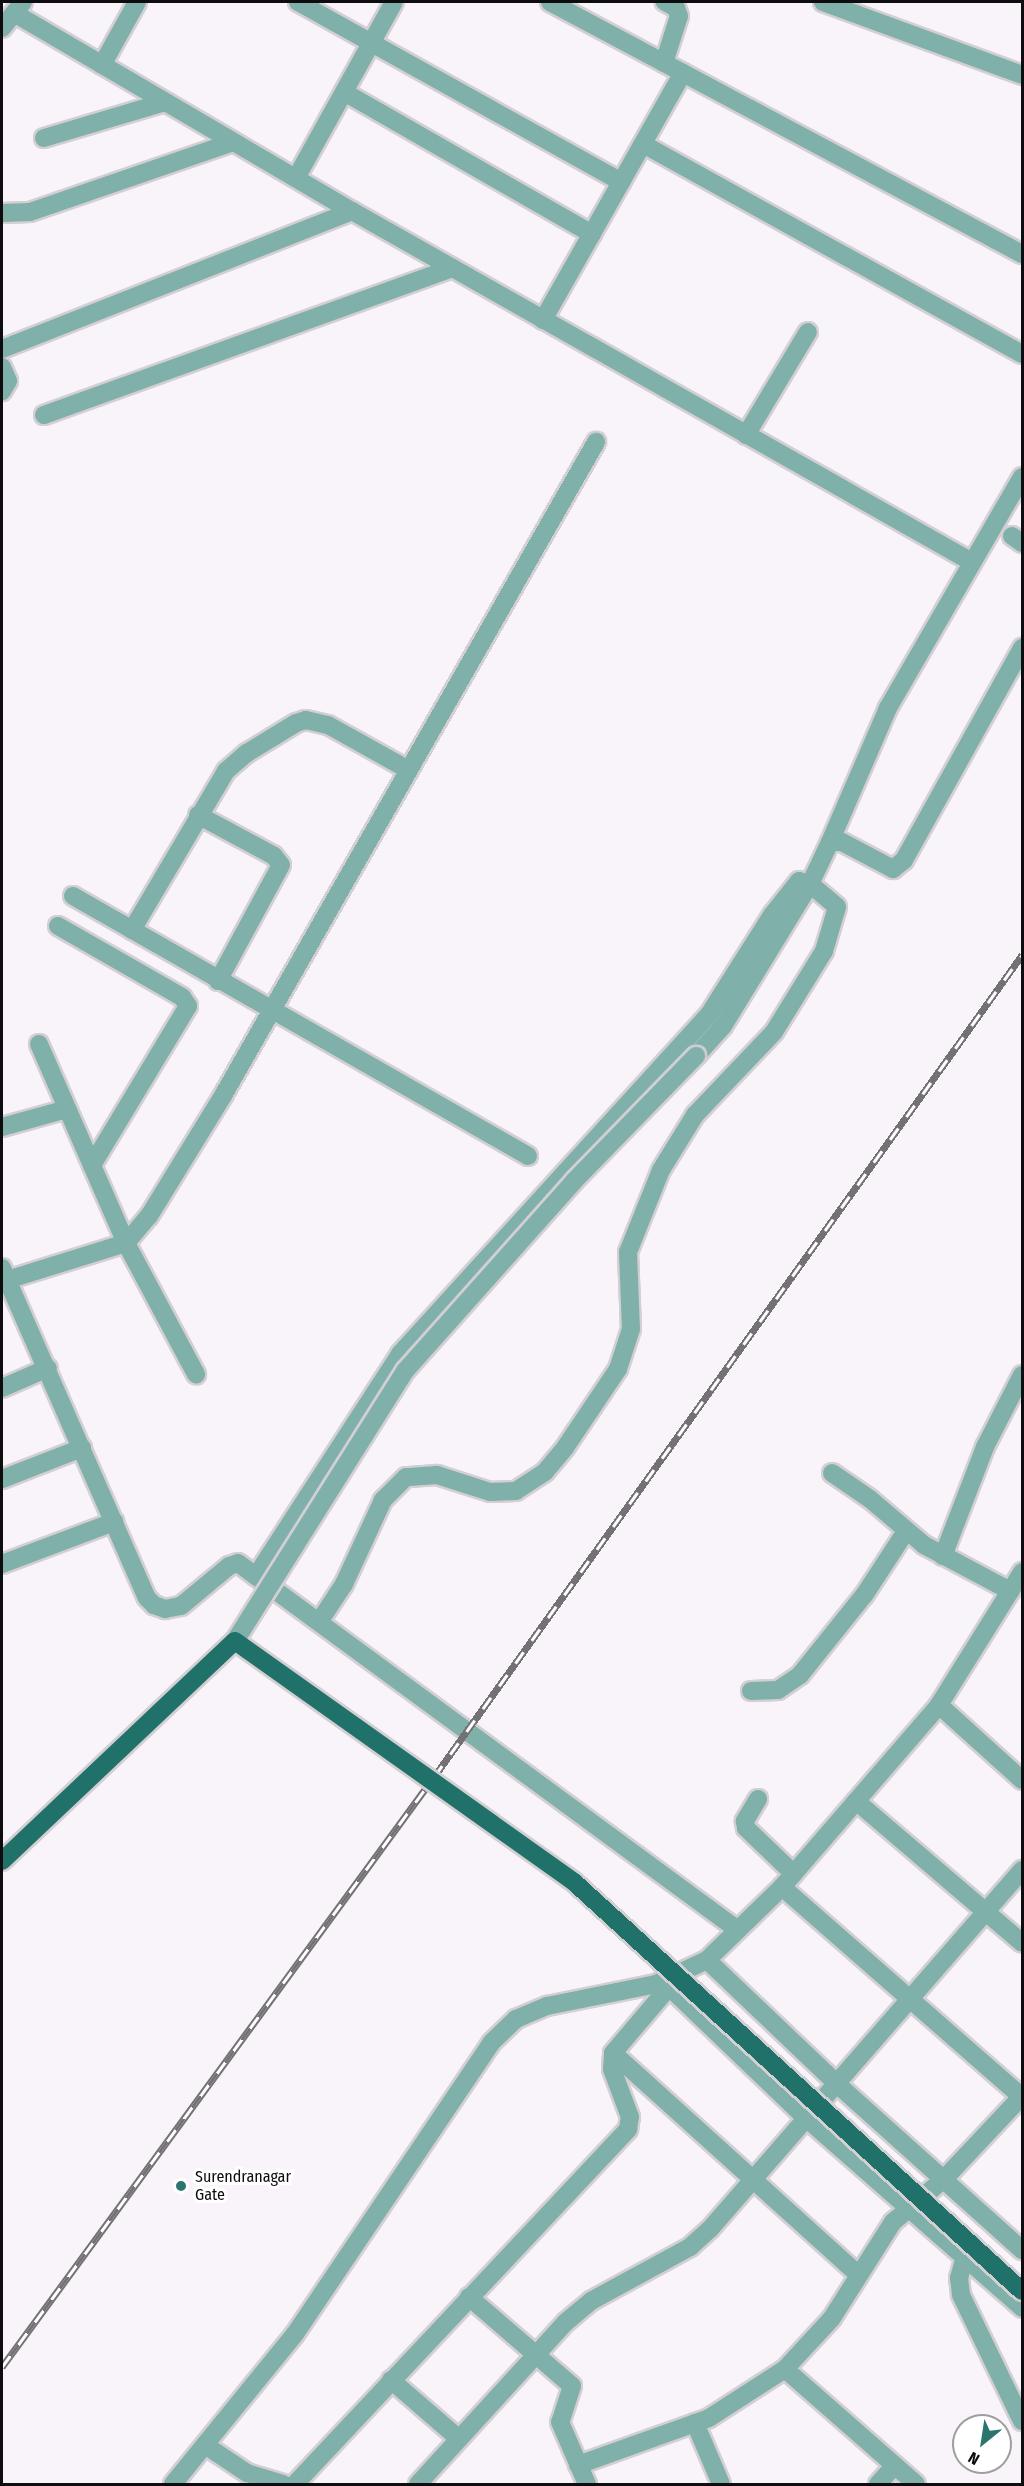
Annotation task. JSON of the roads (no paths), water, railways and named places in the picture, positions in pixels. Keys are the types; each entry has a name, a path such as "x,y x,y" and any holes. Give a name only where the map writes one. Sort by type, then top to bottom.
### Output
{"main road":[{"path":"2,1862 236,1641 575,1883 1023,2290"}],"street":[{"path":"102,64 137,2"},
{"path":"298,2 621,182"},
{"path":"296,178 394,2"},
{"path":"550,2 1023,254"},
{"path":"664,63 678,16 676,8 665,2"},
{"path":"823,2 1023,75"},
{"path":"2,28 19,7 102,64 233,142 972,562"},
{"path":"543,320 683,73"},
{"path":"344,92 591,234"},
{"path":"44,138 165,102"},
{"path":"2,213 30,212 233,142"},
{"path":"643,144 1023,354"},
{"path":"2,349 352,211"},
{"path":"44,415 452,268"},
{"path":"746,435 808,332"},
{"path":"2,367 8,381 2,391"},
{"path":"596,442 407,769 271,1013 149,1216 126,1243 4,1274 48,1368 147,1598 165,1610 181,1606 233,1563 256,1576 738,1930"},
{"path":"236,1641 405,1371 574,1181 723,1026 810,884 888,708 1023,477"},
{"path":"830,842 842,842 893,869 898,867 1023,648"},
{"path":"132,930 225,771 247,753 306,720 328,725 407,769"},
{"path":"198,815 274,856 280,865 218,981"},
{"path":"256,1576 400,1354 708,1016 772,915 799,881 810,884 837,907 824,951 774,1032 695,1115 661,1170 628,1252 631,1329 621,1359 565,1448 545,1472 516,1491 490,1492 437,1475 406,1477 383,1500 344,1584 319,1622"},
{"path":"73,896 271,1013 528,1156"},
{"path":"58,926 182,997 188,1006 92,1165"},
{"path":"39,1044 126,1243 196,1374"},
{"path":"2,1127 67,1109"},
{"path":"2,1388 48,1368"},
{"path":"943,1556 985,1447 1023,1375"},
{"path":"2,1479 82,1448"},
{"path":"832,1473 862,1492 906,1531 943,1556 1010,1592"},
{"path":"2,1564 114,1522"},
{"path":"751,1691 778,1690 800,1675 859,1602 906,1531"},
{"path":"173,2484 295,2334 491,2043 516,2019 547,2006 666,1984 707,1960 788,1880 939,1706 1023,1572"},
{"path":"939,1706 1023,1780"},
{"path":"578,2464 695,2424 762,2386 785,2369 832,2318 881,2238 910,2208 945,2178 1022,2096 910,1999 788,1880 746,1828 745,1821 758,1799"},
{"path":"856,1801 1023,1943"},
{"path":"418,2484 537,2354 591,2301 690,2247 754,2179 1023,1870"},
{"path":"707,1960 837,2084 1023,2250"},
{"path":"295,2484 628,2128 630,2117 612,2069 613,2053 666,1984"},
{"path":"666,1984 806,2118 1023,2308"},
{"path":"613,2053 859,2275"},
{"path":"965,2256 959,2278 962,2295 1023,2421"},
{"path":"469,2296 572,2386 560,2422 587,2484"},
{"path":"785,2369 916,2484"},
{"path":"391,2380 459,2439"},
{"path":"695,2424 721,2484"},
{"path":"205,2445 247,2473 283,2484"},
{"path":"878,2484 895,2465"}],"railway":[{"path":"2,2367 434,1777 1022,955"}],"place":[{"name":"Surendranagar Gate","path":"181,2186"}]}
